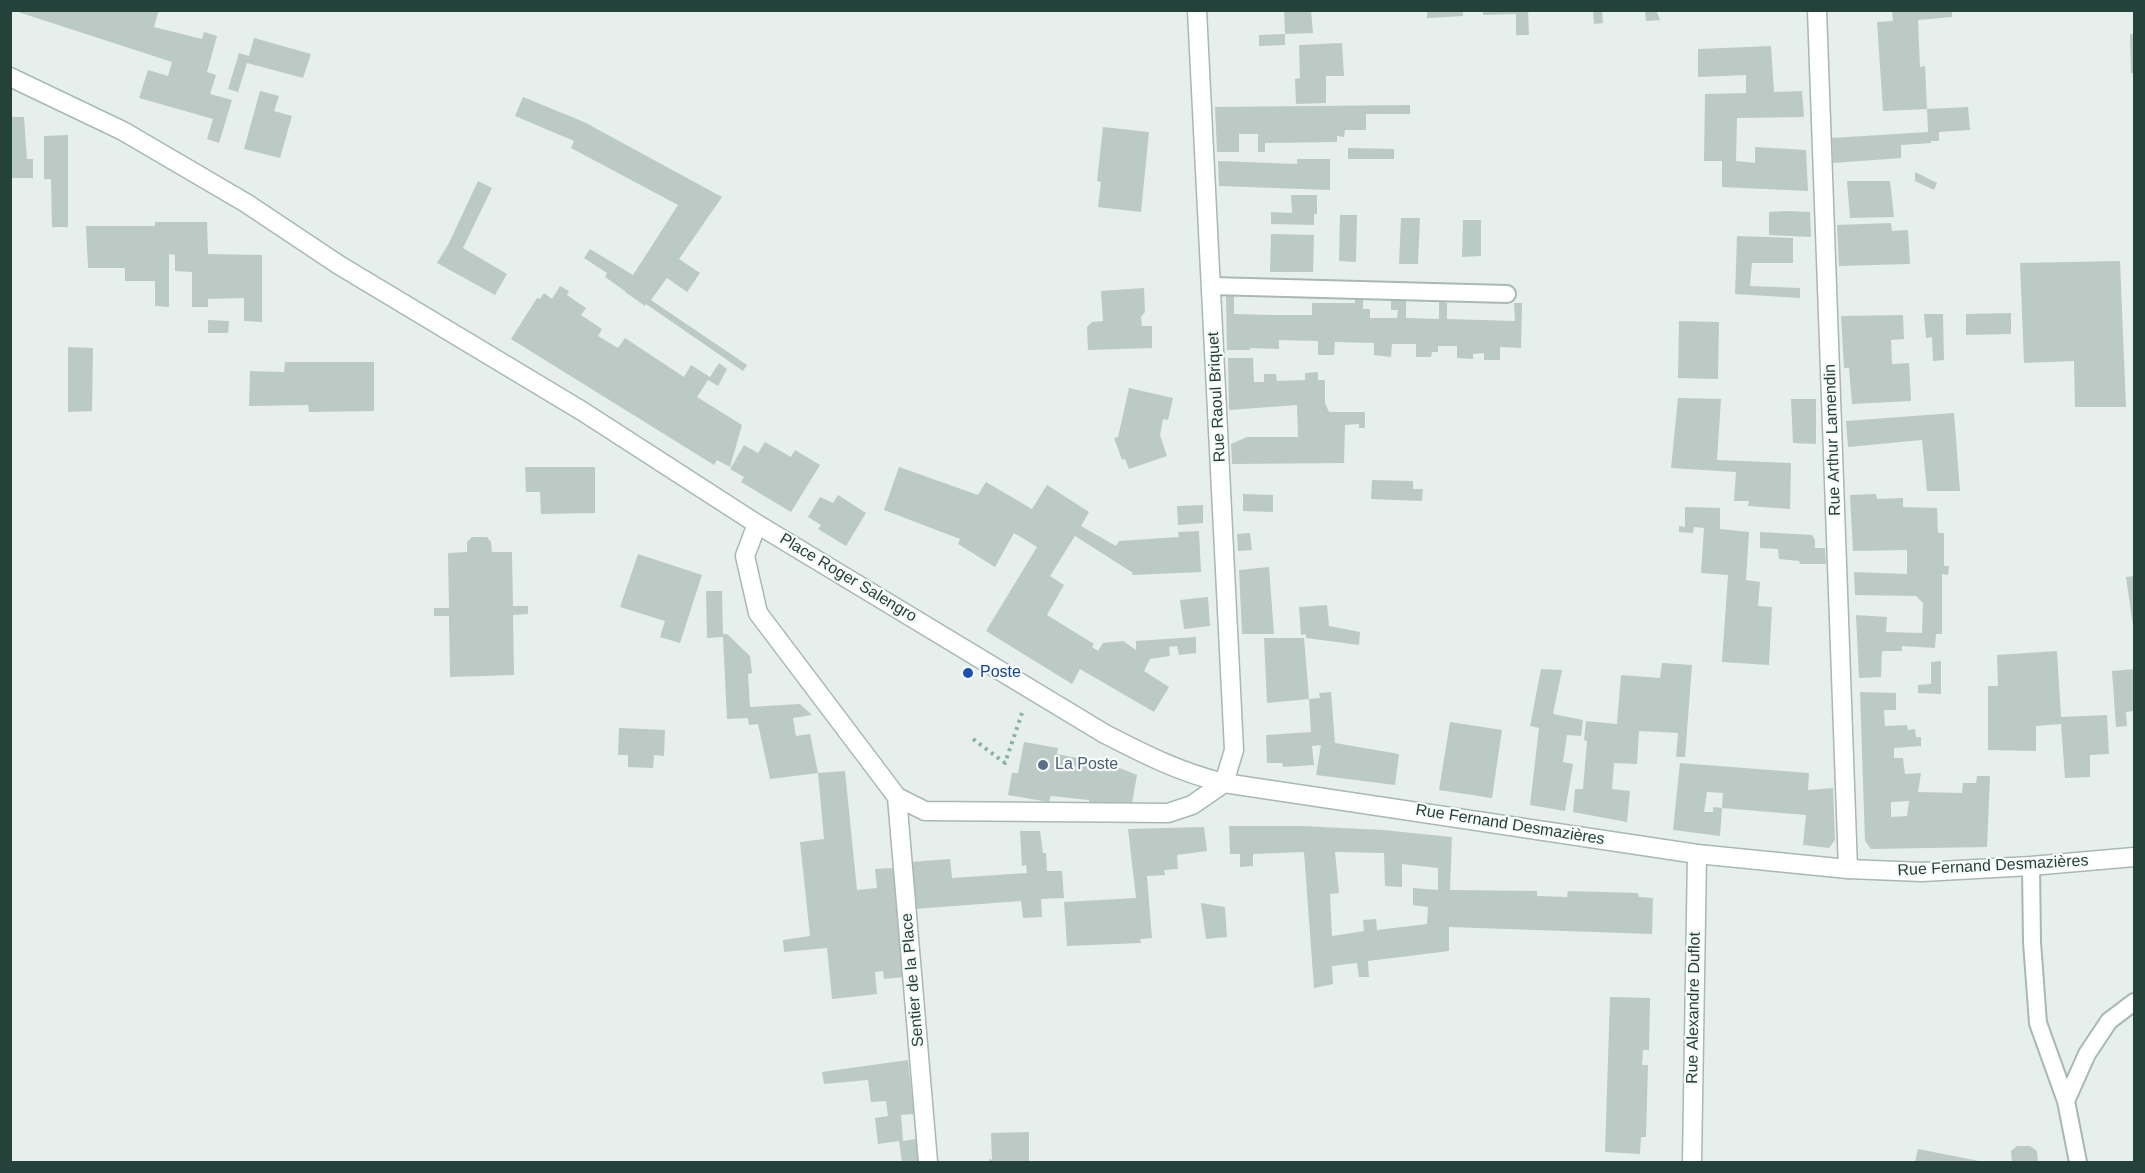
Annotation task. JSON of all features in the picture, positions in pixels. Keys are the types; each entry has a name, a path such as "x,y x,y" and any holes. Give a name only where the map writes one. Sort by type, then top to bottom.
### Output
{"street":[{"name":"Rue Raoul Briquet","path":"1197,10 1234,750 1224,783"},
{"name":"Rue Arthur Lamendin","path":"1817,10 1848,869"},
{"name":"Place Roger Salengro","path":"10,77 123,131 246,203 339,265 582,411 757,524 1106,734 1156,761 1224,783"},
{"path":"757,524 745,556 758,613 897,797 925,811 1168,813 1192,805 1224,783"},
{"name":"Rue Fernand Desmazières","path":"1224,783 1697,854 1848,869 1922,872 2134,857"},
{"name":"Sentier de la Place","path":"897,797 928,1162"},
{"name":"Rue Alexandre Duflot","path":"1692,1162 1697,854"}],"lane":[{"path":"1212,286 1507,294"},
{"path":"2031,866 2032,942 2038,1023 2066,1101 2078,1162"},
{"path":"2066,1101 2088,1054 2109,1021 2134,1002"}],"path":[{"path":"973,739 1005,763 1031,687"}],"building":[{"path":"12,10 159,10 154,27 202,39 204,32 217,36 207,72 216,75 210,94 232,100 219,143 207,139 213,119 139,98 148,70 168,76 172,62"},
{"path":"1284,10 1311,10 1313,33 1285,34"},
{"path":"1427,10 1463,10 1463,16 1427,18"},
{"path":"1483,10 1528,10 1529,35 1516,35 1516,14 1483,15"},
{"path":"1593,10 1602,10 1603,23 1594,24"},
{"path":"1645,10 1656,10 1660,20 1646,21"},
{"path":"1892,10 1952,10 1952,17 1918,20 1920,67 1925,66 1927,109 1883,111 1877,22 1893,21"},
{"path":"1285,34 1285,45 1259,46 1259,35"},
{"path":"2130,34 2134,34 2134,73 2131,73"},
{"path":"254,38 311,54 303,78 247,63 238,92 228,89 239,53 249,56"},
{"path":"1342,43 1344,76 1326,76 1326,103 1296,104 1295,79 1300,78 1299,45"},
{"path":"1771,46 1774,92 1802,91 1804,117 1737,118 1736,161 1755,163 1755,147 1806,150 1808,191 1722,187 1722,161 1704,161 1705,94 1746,93 1746,75 1698,77 1698,49"},
{"path":"260,91 279,96 274,111 292,116 280,158 244,149"},
{"path":"523,97 584,122 722,197 679,259 700,273 687,292 667,278 651,300 747,365 743,371 625,292 605,277 607,273 584,258 590,249 633,275 678,205 571,148 574,141 515,116"},
{"path":"1410,105 1410,114 1366,114 1366,130 1345,130 1344,137 1337,136 1337,142 1265,143 1265,152 1258,152 1258,134 1239,134 1239,152 1217,152 1215,107"},
{"path":"1968,107 1970,130 1939,132 1939,141 1901,145 1901,158 1833,163 1832,138 1928,132 1927,109"},
{"path":"10,117 24,117 27,159 33,159 33,178 10,178"},
{"path":"1103,127 1149,132 1141,212 1098,207 1101,182 1097,181"},
{"path":"68,135 68,227 52,227 51,179 44,179 44,136"},
{"path":"1348,148 1394,149 1394,159 1348,159"},
{"path":"1297,159 1330,159 1330,190 1219,186 1218,161 1297,164"},
{"path":"1915,172 1937,183 1934,190 1915,181"},
{"path":"478,181 492,188 463,248 507,274 495,295 437,263"},
{"path":"1847,181 1890,181 1894,217 1850,218"},
{"path":"1291,195 1317,195 1317,214 1314,214 1314,225 1271,224 1271,212 1292,213"},
{"path":"1769,212 1810,212 1811,237 1769,235"},
{"path":"1340,215 1357,215 1356,262 1339,261"},
{"path":"1401,218 1420,218 1418,264 1399,264"},
{"path":"1463,220 1481,220 1481,256 1462,257"},
{"path":"155,222 207,222 208,254 262,255 262,322 244,321 244,298 208,299 208,307 192,307 192,272 175,271 175,255 169,254 169,307 155,306 155,281 125,281 125,268 88,268 86,226 155,226"},
{"path":"1891,223 1892,231 1908,230 1910,264 1839,266 1837,225"},
{"path":"1271,234 1314,235 1313,272 1270,272"},
{"path":"1737,236 1793,238 1793,263 1752,263 1750,286 1800,288 1800,298 1735,294"},
{"path":"2120,261 2126,407 2075,407 2074,361 2024,363 2020,263"},
{"path":"560,286 569,291 567,295 586,308 581,315 602,329 598,336 618,348 625,338 684,377 691,365 710,377 719,363 727,369 718,386 708,380 697,397 742,425 730,467 717,460 714,465 511,339 537,298 540,299 544,293 552,299"},
{"path":"1144,288 1145,312 1141,317 1142,326 1152,326 1152,348 1088,350 1087,327 1092,322 1103,321 1101,291"},
{"path":"1226,296 1234,296 1234,314 1270,315 1312,315 1312,303 1355,303 1355,299 1363,299 1363,309 1370,309 1370,318 1397,318 1398,310 1391,310 1391,300 1406,300 1406,318 1439,319 1439,301 1447,303 1447,319 1515,321 1514,303 1522,303 1521,348 1500,347 1500,360 1484,360 1484,353 1473,354 1473,359 1457,358 1457,346 1438,346 1438,352 1432,352 1431,357 1416,357 1416,344 1392,344 1391,357 1374,355 1374,343 1335,342 1334,355 1318,355 1318,341 1279,340 1279,349 1227,350"},
{"path":"2011,313 2011,334 1966,335 1966,314"},
{"path":"1924,314 1943,314 1944,360 1933,361 1932,337 1926,338"},
{"path":"1903,315 1904,339 1891,340 1892,364 1909,363 1911,401 1852,404 1849,368 1844,368 1841,316"},
{"path":"208,320 229,321 228,333 208,333"},
{"path":"1679,321 1719,322 1718,379 1678,378"},
{"path":"68,347 93,348 92,411 68,412"},
{"path":"1228,358 1253,358 1254,382 1264,382 1264,374 1276,374 1277,381 1305,380 1305,373 1318,372 1318,380 1325,380 1325,403 1329,412 1365,412 1365,428 1359,428 1359,424 1345,425 1344,463 1232,464 1231,444 1247,437 1298,437 1297,405 1229,410"},
{"path":"285,362 374,362 374,411 309,412 308,405 249,406 250,371 284,372"},
{"path":"1129,388 1173,398 1168,420 1163,419 1160,435 1167,456 1129,469 1125,459 1122,460 1114,438 1118,437"},
{"path":"1678,398 1721,399 1717,460 1791,463 1790,509 1748,506 1749,501 1734,501 1736,472 1671,468"},
{"path":"1791,399 1816,399 1816,444 1793,443"},
{"path":"1954,413 1960,491 1927,491 1922,440 1848,447 1846,421"},
{"path":"765,442 791,457 795,450 820,465 791,512 741,482 744,477 730,469 744,445 758,453"},
{"path":"525,467 595,467 595,513 541,514 540,492 526,492"},
{"path":"899,467 978,495 986,482 1032,509 1047,485 1089,512 1081,526 1116,546 1119,541 1179,537 1178,532 1199,531 1201,572 1132,575 1133,573 1075,536 1050,576 1064,585 1047,615 1094,644 1092,647 1098,651 1103,643 1123,641 1136,650 1136,641 1196,637 1196,653 1179,655 1177,646 1169,647 1170,656 1150,659 1144,671 1169,687 1154,712 1080,669 1072,684 986,631 1037,547 1014,533 995,567 958,544 960,539 884,510"},
{"path":"1372,480 1413,481 1413,489 1423,489 1422,501 1371,499"},
{"path":"1243,494 1273,495 1273,512 1243,511"},
{"path":"1876,494 1877,499 1903,498 1903,507 1937,508 1938,533 1944,533 1944,566 1949,566 1948,575 1942,574 1942,634 1936,634 1935,648 1902,646 1902,651 1882,651 1881,677 1859,678 1856,615 1887,617 1886,632 1922,633 1923,603 1916,596 1855,595 1854,572 1907,574 1907,550 1853,551 1850,495"},
{"path":"838,495 866,513 846,546 818,529 821,525 808,517 820,497 833,503"},
{"path":"1203,505 1203,523 1178,525 1177,506"},
{"path":"1685,507 1720,508 1720,529 1749,532 1746,580 1760,582 1758,606 1772,607 1769,665 1722,662 1728,575 1701,573 1704,528 1694,527 1693,533 1679,532 1679,526 1685,527"},
{"path":"1760,532 1812,535 1815,548 1825,548 1826,564 1800,564 1799,561 1779,559 1778,549 1760,548"},
{"path":"1250,533 1252,550 1238,551 1237,534"},
{"path":"472,537 487,537 491,542 492,552 512,552 513,606 528,606 528,614 513,615 514,675 450,677 449,616 434,616 434,608 449,608 448,553 467,552 467,542"},
{"path":"638,554 702,575 680,643 660,637 665,621 620,607"},
{"path":"1269,567 1274,634 1242,634 1239,570"},
{"path":"2134,576 2134,626 2133,626 2126,577"},
{"path":"706,591 722,591 723,634 727,634 750,656 752,673 748,674 750,707 800,704 812,715 793,718 796,736 810,734 818,773 770,779 758,724 749,725 748,718 727,719 723,637 707,638"},
{"path":"1208,597 1210,626 1184,629 1180,600"},
{"path":"1327,605 1329,626 1360,632 1359,645 1306,638 1306,634 1301,635 1299,607"},
{"path":"1264,638 1304,638 1309,699 1267,703"},
{"path":"2057,651 2061,717 2107,715 2109,754 2090,755 2090,777 2065,778 2061,724 2036,726 2036,751 1988,750 1988,686 1998,686 1997,655"},
{"path":"1941,661 1941,694 1918,693 1918,685 1931,684 1931,662"},
{"path":"1662,663 1692,665 1685,757 1676,757 1678,733 1639,731 1637,764 1614,763 1612,789 1630,791 1627,822 1573,812 1575,789 1583,789 1587,741 1584,740 1586,721 1617,724 1621,675 1660,678"},
{"path":"1541,669 1562,670 1553,714 1583,720 1581,736 1567,735 1563,762 1573,764 1565,811 1530,805 1539,728 1530,726"},
{"path":"2134,669 2134,711 2126,712 2127,726 2116,727 2112,671"},
{"path":"1331,692 1335,743 1399,754 1395,785 1316,775 1321,745 1312,746 1314,765 1283,767 1282,763 1267,763 1266,735 1311,732 1309,699 1320,698 1319,693"},
{"path":"1860,692 1896,693 1896,710 1884,710 1885,726 1907,725 1908,730 1915,729 1916,737 1921,737 1921,746 1894,748 1894,758 1903,758 1905,774 1921,773 1918,792 1962,793 1963,783 1976,783 1977,776 1990,776 1987,847 1871,849 1865,841","holes":["1909,801 1907,816 1891,817 1891,802"]},
{"path":"1450,722 1502,730 1492,798 1439,790"},
{"path":"619,728 665,730 664,756 654,755 653,768 628,767 628,755 618,755"},
{"path":"1024,742 1058,748 1057,754 1097,762 1097,759 1137,775 1132,803 1089,804 1089,800 1051,796 1049,802 1008,795 1012,773 1018,773"},
{"path":"1680,763 1809,773 1808,790 1833,788 1835,840 1829,848 1803,845 1806,815 1722,808 1720,836 1673,830","holes":["1707,792 1723,793 1722,808 1713,807 1713,812 1704,812"]},
{"path":"845,771 857,890 877,888 875,869 894,868 905,977 884,979 883,971 875,972 877,994 832,999 827,948 784,952 783,940 810,936 800,842 824,839 818,773"},
{"path":"1229,826 1302,826 1383,830 1452,837 1450,890 1537,891 1537,896 1567,897 1568,891 1638,893 1639,897 1653,898 1652,934 1449,927 1449,951 1368,961 1369,977 1359,977 1357,963 1332,966 1333,984 1314,988 1304,852 1253,854 1253,866 1240,867 1240,854 1230,854","holes":["1335,852 1384,853 1385,886 1402,887 1402,864 1438,868 1438,890 1413,888 1413,905 1428,907 1427,924 1377,930 1376,919 1363,920 1364,931 1332,936 1330,894 1339,893"]},
{"path":"1204,827 1207,851 1177,855 1178,869 1164,870 1165,875 1147,876 1152,938 1140,939 1141,943 1067,946 1064,902 1136,898 1128,829"},
{"path":"1020,831 1040,831 1043,853 1046,853 1047,871 1062,871 1064,898 1041,899 1042,917 1023,918 1021,901 914,909 910,862 950,859 952,878 1027,873 1026,865 1022,866"},
{"path":"1201,903 1225,907 1227,937 1206,939"},
{"path":"1610,997 1650,998 1649,1050 1643,1050 1642,1065 1648,1065 1646,1137 1641,1137 1640,1154 1605,1152"},
{"path":"908,1060 914,1114 901,1115 903,1141 916,1139 921,1162 902,1162 899,1141 878,1144 875,1118 888,1116 886,1101 871,1102 868,1080 824,1084 822,1072"},
{"path":"1029,1132 1029,1162 989,1162 989,1159 992,1160 991,1133"},
{"path":"2017,1146 2030,1146 2037,1151 2038,1162 2012,1162 2011,1151"},
{"path":"1918,1149 1979,1161 1979,1162 1915,1162"}],"place":[{"name":"Poste","path":"968,673"},
{"name":"La Poste","path":"1043,765"}]}
